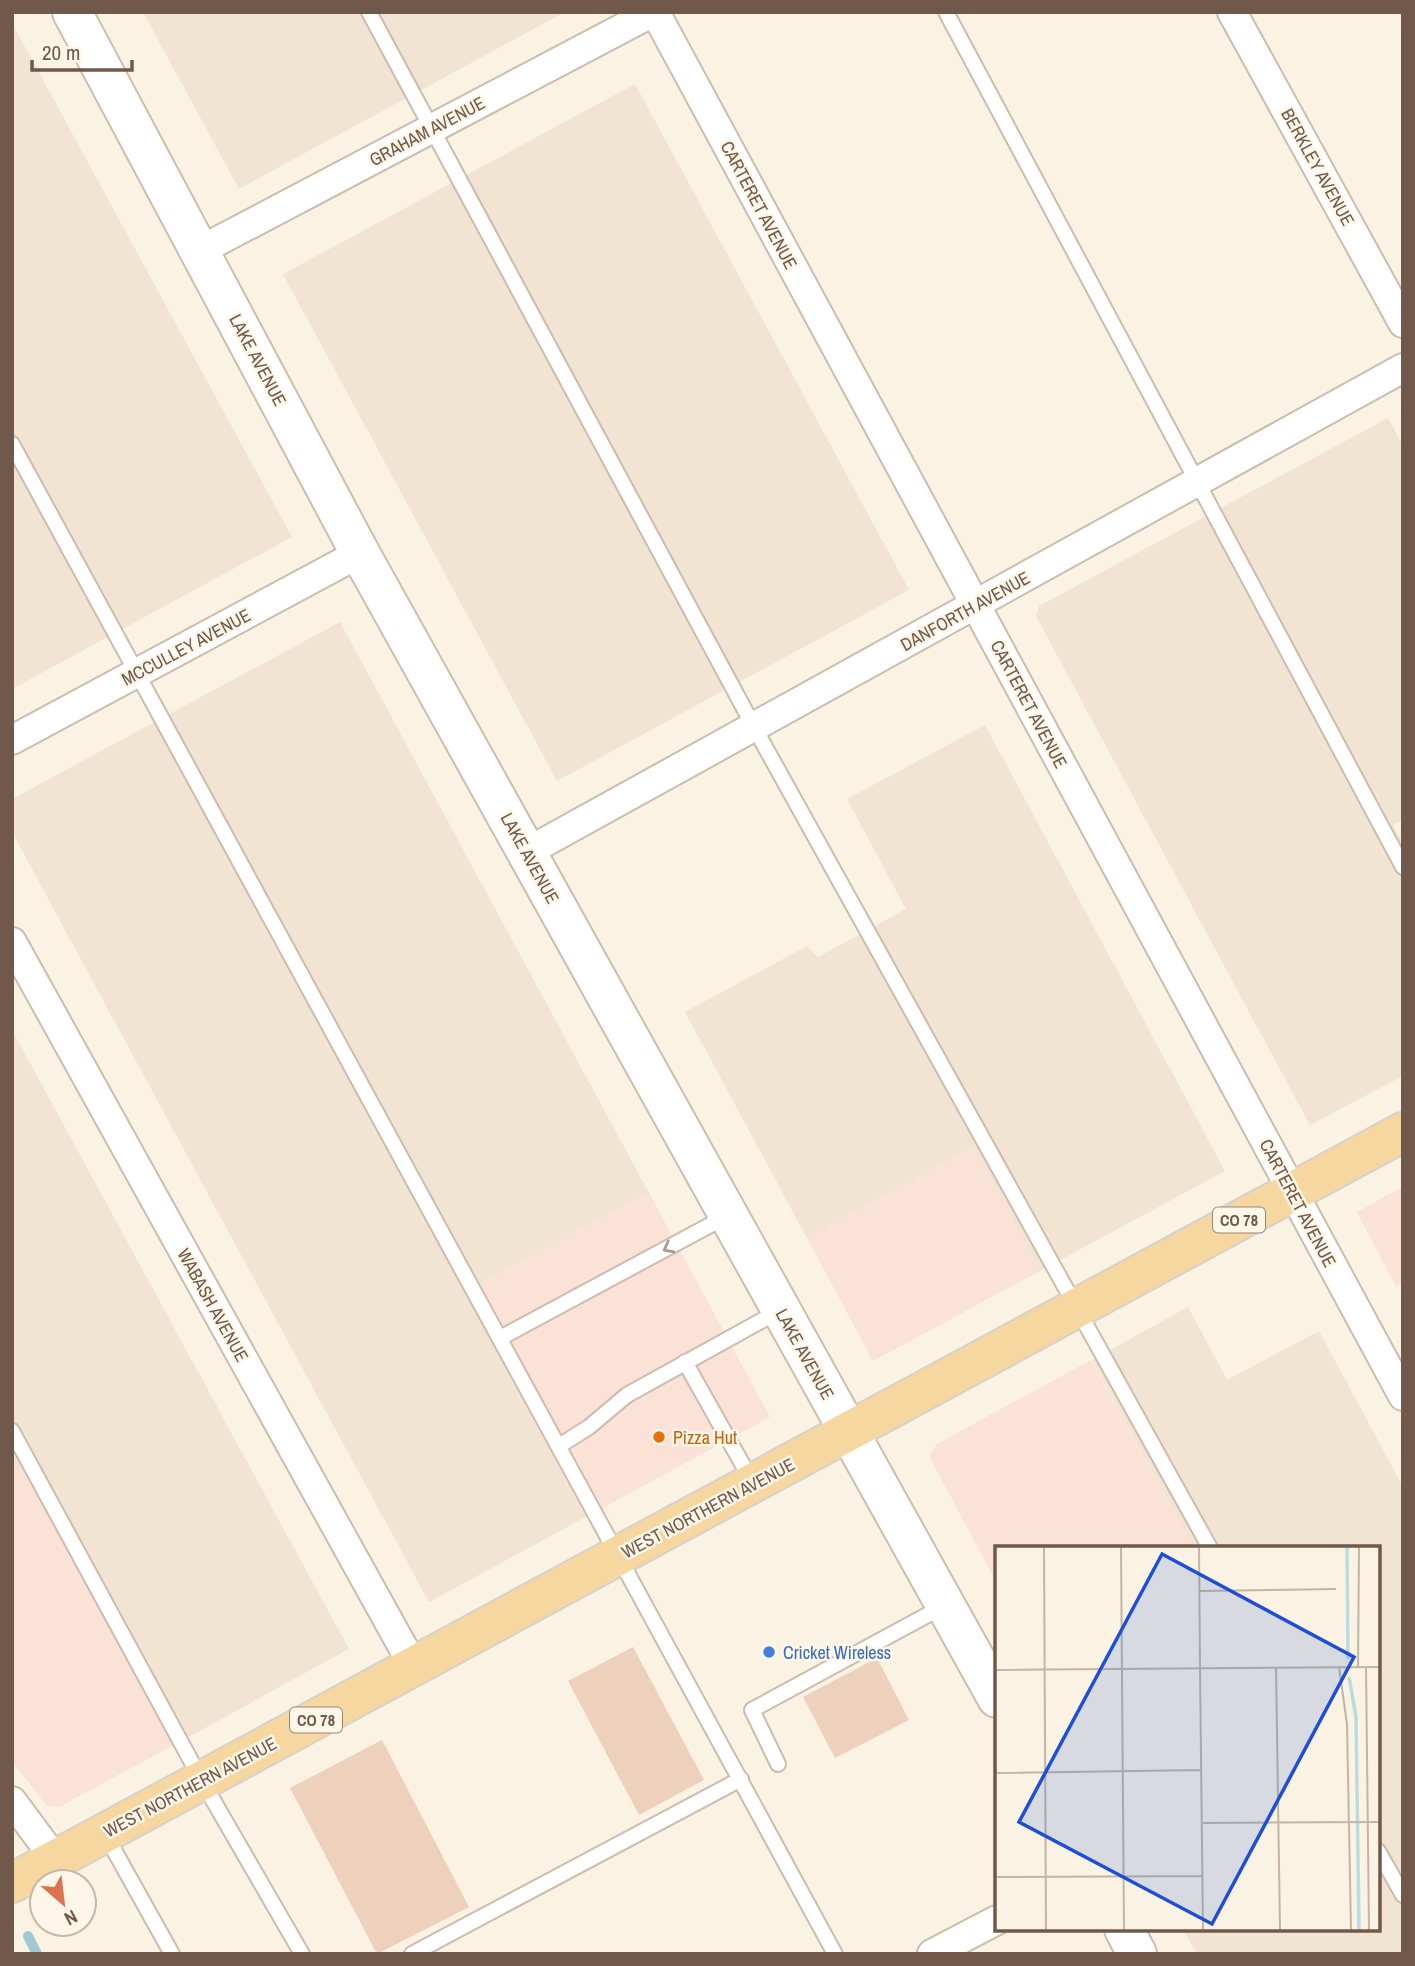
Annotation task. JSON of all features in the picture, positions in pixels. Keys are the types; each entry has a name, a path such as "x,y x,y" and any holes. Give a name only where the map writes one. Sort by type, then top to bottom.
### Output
{"main road":[{"name":"LAKE AVENUE","path":"72,12 201,250 360,554 995,1694"},
{"name":"WEST NORTHERN AVENUE","path":"12,1883 1403,1132"},
{"path":"1125,1931 1138,1954"}],"street":[{"name":"GRAHAM AVENUE","path":"201,250 654,12"},
{"name":"CARTERET AVENUE","path":"654,12 1403,1396"},
{"name":"BERKLEY AVENUE","path":"1233,12 1403,323"},
{"name":"DANFORTH AVENUE","path":"527,852 1403,368"},
{"name":"MCCULLEY AVENUE","path":"12,740 360,554"},
{"name":"WABASH AVENUE","path":"12,942 414,1667"},
{"path":"12,1801 55,1860"},
{"path":"932,1954 995,1921"}],"lane":[{"path":"369,12 754,727 1209,1546"},
{"path":"946,12 1403,867"},
{"path":"12,444 135,674 620,1555 835,1954"},
{"path":"500,1338 728,1215"},
{"path":"559,1446 589,1427 626,1395 780,1310"},
{"path":"685,1362 753,1483"},
{"path":"12,1431 202,1781 302,1954"},
{"path":"778,1764 752,1710 945,1606"},
{"path":"412,1954 741,1779"},
{"path":"105,1832 172,1954"},
{"path":"1380,1855 1403,1895"}],"shaded area":[{"path":"143,12 565,12 239,189"},
{"path":"12,23 292,537 12,689"},
{"path":"635,84 909,590 557,781 283,274"},
{"path":"1388,418 1403,446 1403,820 1393,825 1403,844 1403,1076 1310,1125 1036,616 1039,606"},
{"path":"340,622 649,1193 465,1292 586,1517 429,1602 12,832 12,799"},
{"path":"985,725 1225,1171 1040,1271 974,1147 807,1238 685,1012 807,946 818,957 906,909 847,799"},
{"path":"12,1030 349,1649 174,1745 12,1446"},
{"path":"974,1147 1040,1271 873,1361 807,1238"},
{"path":"1403,1187 1403,1282 1396,1286 1357,1212"},
{"path":"649,1193 770,1417 586,1517 465,1292"},
{"path":"1188,1307 1227,1380 1319,1331 1403,1487 1403,1954 1197,1954 1184,1931 1380,1931 1380,1546 1192,1546 1092,1360"},
{"path":"1091,1360 1192,1546 995,1546 995,1579 929,1456 937,1444"},
{"path":"12,1446 174,1745 59,1807 47,1806 12,1761"}],"building":[{"path":"633,1647 704,1780 639,1815 568,1681"},
{"path":"877,1658 909,1720 835,1758 803,1697"},
{"path":"382,1740 469,1907 377,1954 290,1788"}],"waterway":[{"path":"29,1938 37,1954"}],"place":[{"name":"Pizza Hut","path":"659,1437"},
{"name":"Cricket Wireless","path":"769,1652"}]}
